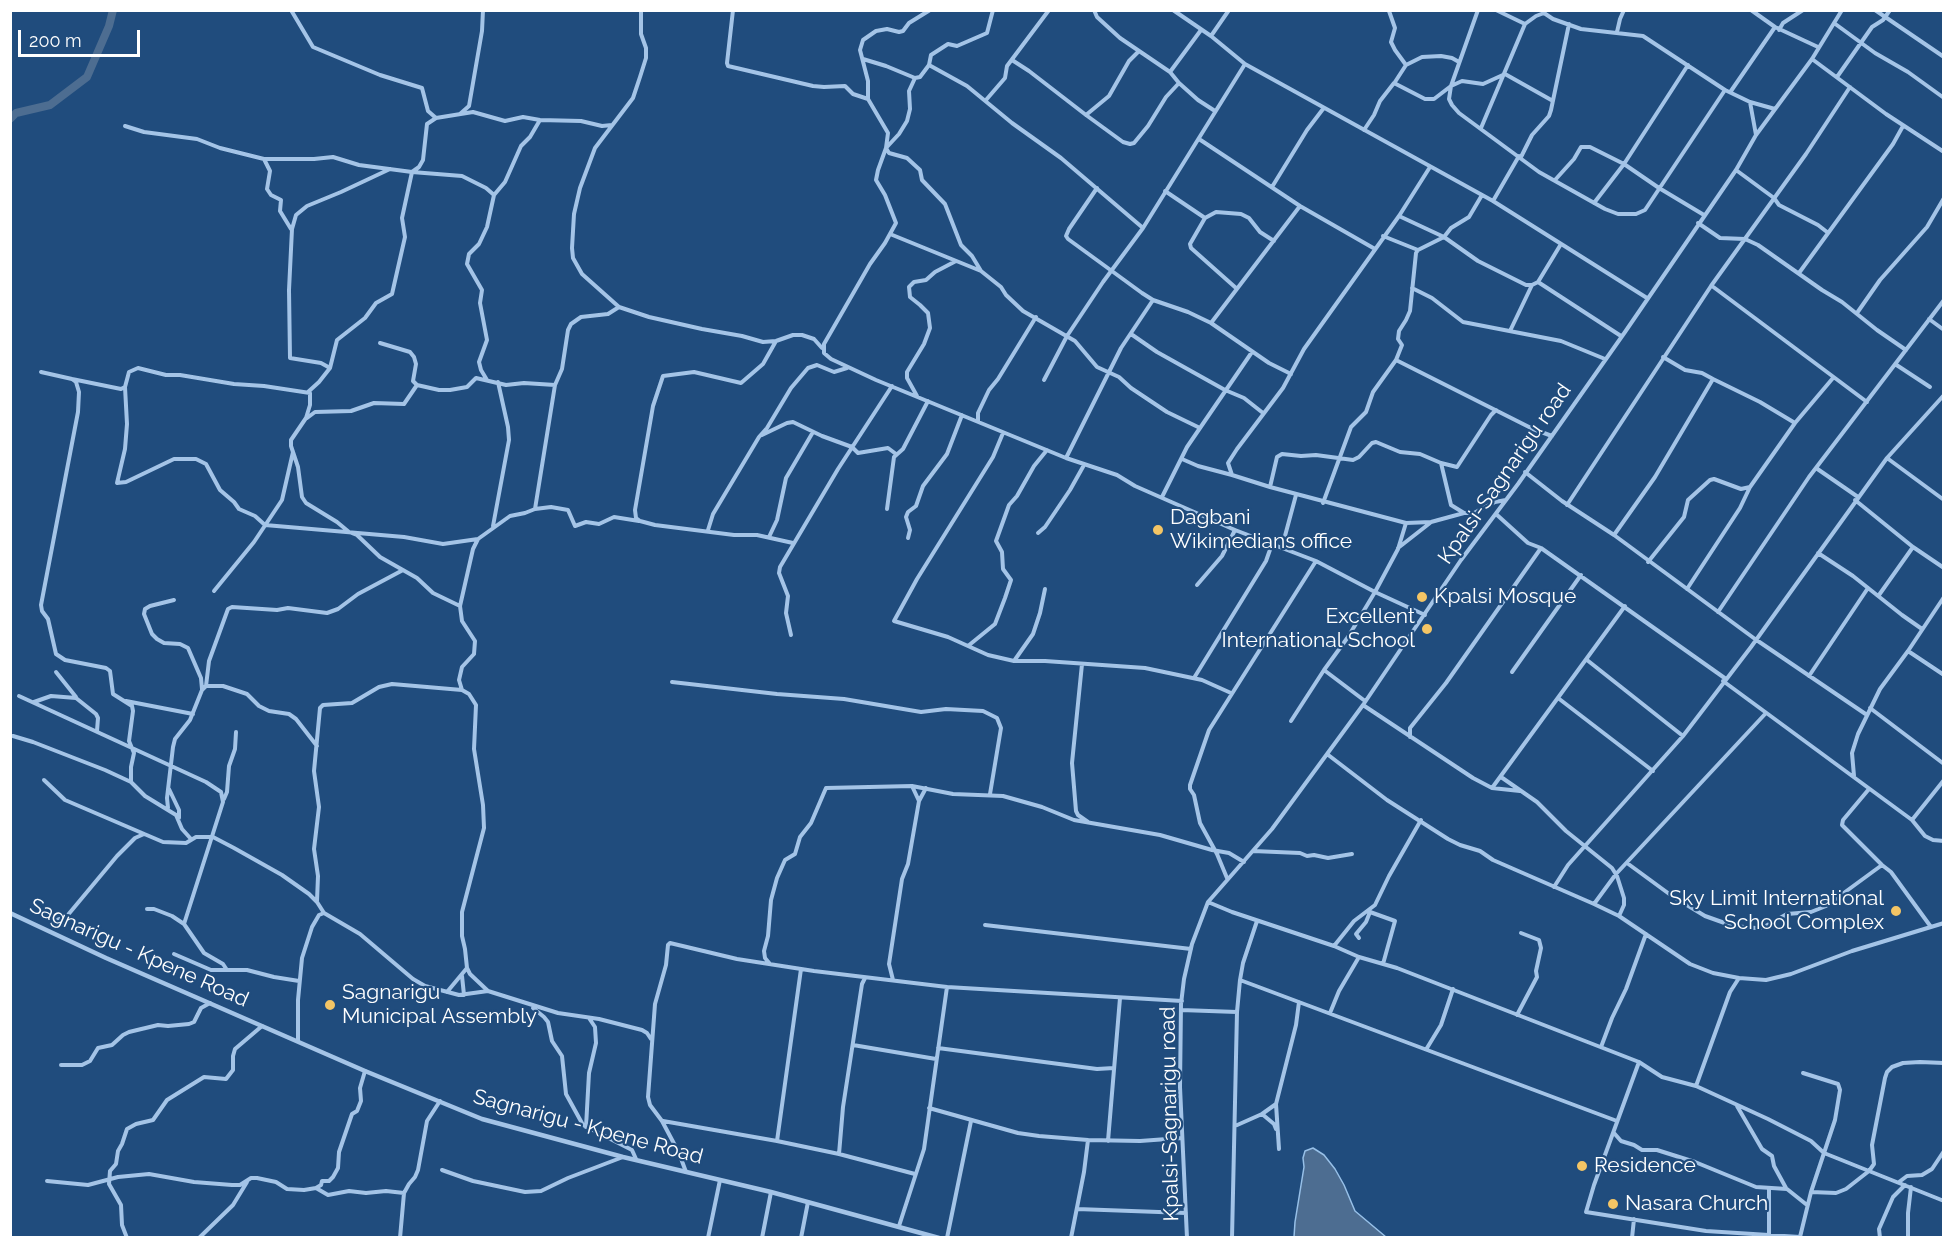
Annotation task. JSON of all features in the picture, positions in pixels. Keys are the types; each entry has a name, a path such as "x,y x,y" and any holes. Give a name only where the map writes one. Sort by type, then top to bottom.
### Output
{"street":[{"path":"291,10 313,46 380,75 422,88 428,111 436,118"},
{"path":"459,114 469,106 482,31 483,10"},
{"path":"641,10 641,34 646,48 646,58 633,98 595,148 580,188 574,214 573,258 582,274 619,307 649,317 763,342 776,341 793,335 814,339 831,359 848,367 1003,433 1084,465 1117,475 1135,486 1235,530 1316,561 1425,615"},
{"path":"733,10 728,66 813,86 845,86 853,94 868,99"},
{"path":"823,349 896,223 885,195 876,180 888,133 868,99 868,81 860,50 863,40 876,31 887,29 903,31 909,23 930,10"},
{"path":"863,59 915,78 920,77 929,65 932,55 948,44 957,46 987,33 993,10"},
{"path":"986,100 1005,78 1007,66 1049,10"},
{"path":"1173,10 1211,36 1245,64 1493,201 1647,298"},
{"path":"1211,36 1229,10"},
{"path":"1380,10 1389,11 1395,28 1391,42 1406,66"},
{"path":"1478,10 1451,86 1449,99 1452,105 1459,113 1539,172 1605,210 1618,214 1636,214 1645,210 1725,90"},
{"path":"1496,10 1525,24"},
{"path":"1617,32 1624,10"},
{"path":"1751,10 1777,28 1818,47"},
{"path":"1731,91 1777,28 1803,10"},
{"name":"Kpalsi-Sagnarigu road","path":"1187,1238 1181,1138 1181,1010 1191,949 1208,902 1253,851 1364,703 1461,560 1506,500 1736,170 1756,135 1812,59 1842,10"},
{"path":"1875,10 1944,57"},
{"path":"1837,77 1860,42 1890,10"},
{"path":"1093,11 1120,38 1170,72 1198,100 1215,111"},
{"path":"1481,128 1525,24 1544,12 1552,19 1581,29 1643,36 1725,90 1750,102 1775,109"},
{"path":"1834,23 1944,98"},
{"path":"1493,201 1532,135 1549,116 1569,24"},
{"path":"1170,72 1201,30"},
{"path":"1086,115 1108,96 1129,61 1138,52"},
{"path":"1364,130 1380,101 1406,66 1422,57 1431,56 1452,58 1459,62"},
{"path":"1812,59 1944,153"},
{"path":"1012,60 1029,70 1123,142 1130,144 1134,143 1148,126 1166,97 1179,83"},
{"path":"1044,380 1067,336 1143,228 1245,64"},
{"path":"929,65 967,86 986,100 1012,123 1061,158 1143,228"},
{"path":"1594,203 1624,164 1688,65"},
{"path":"1394,83 1425,99 1434,99 1451,86 1465,81 1484,84 1505,74"},
{"path":"1505,74 1553,100"},
{"path":"886,148 907,121 910,109 909,91 915,78"},
{"path":"1567,505 1711,286 1806,154 1850,87"},
{"path":"1750,102 1756,135"},
{"path":"1272,187 1323,109"},
{"path":"308,392 330,368 337,340 365,318 376,303 392,294 405,237 402,218 412,172 423,160 427,124 436,118 473,112 505,121 523,117 540,120 581,121 602,126 613,124"},
{"path":"487,380 479,362 487,340 480,303 482,290 467,264 469,254 479,244 487,227 494,195 505,182 521,146 530,137 540,120"},
{"path":"125,126 144,132 197,139 220,148 264,159 333,157 359,165 462,176 486,188 494,195"},
{"path":"1799,273 1893,144 1903,126"},
{"path":"1199,139 1300,206 1375,249"},
{"path":"1555,180 1574,159 1581,147 1600,151 1704,215"},
{"path":"886,148 889,153 908,158 920,170 922,180 945,204 961,245 972,256 981,271"},
{"path":"264,159 270,171 267,189 271,195 281,200 280,211 292,229"},
{"path":"1232,475 1228,463 1252,427 1283,388 1304,349 1399,216 1430,166"},
{"path":"330,368 321,363 290,358 289,290 292,229 296,215 306,206 391,168"},
{"path":"1736,170 1774,198 1779,205 1827,232"},
{"path":"1097,188 1066,236 1153,300 1211,323 1269,363 1291,374"},
{"path":"1166,191 1205,218"},
{"path":"1323,503 1351,427 1366,412 1372,392 1396,360 1402,345 1397,336 1410,311 1415,258 1418,250 1443,237 1450,228 1469,217 1482,195"},
{"path":"1857,313 1880,280 1927,227 1944,198"},
{"path":"1211,323 1300,206"},
{"path":"1236,288 1191,248 1190,244 1205,218 1216,212 1241,213 1249,218 1260,232 1274,241"},
{"path":"1399,216 1443,237 1478,261 1526,285 1538,282 1561,244"},
{"path":"1698,223 1720,238 1745,239 1758,245 1857,313 1906,350"},
{"path":"890,234 981,271 1001,287 1023,311 1075,340 1097,367 1119,377 1131,388 1167,412 1200,428"},
{"path":"1383,236 1418,250"},
{"path":"918,397 906,372 924,344 930,328 928,313 910,297 909,287 914,282 926,280 935,272 956,261"},
{"path":"1538,282 1621,336"},
{"path":"1510,331 1532,285"},
{"path":"1711,286 1867,402"},
{"path":"1412,288 1432,298 1463,322 1561,341 1605,359"},
{"path":"1066,458 1107,373 1153,300"},
{"path":"1718,612 1816,468 1944,300"},
{"path":"535,509 555,385 562,369 567,330 581,317 608,314 619,307"},
{"path":"978,421 978,413 989,390 998,380 1036,317"},
{"path":"1929,319 1944,330"},
{"path":"1131,334 1157,352 1225,390 1244,398 1263,413"},
{"path":"640,521 636,518 635,510 653,406 663,376 694,372 741,383 764,364 776,341"},
{"path":"380,343 410,352 416,364 412,381 417,386 450,390 467,387 476,378 506,385 524,383 555,385"},
{"path":"1162,496 1187,447 1252,352"},
{"path":"1663,357 1685,370 1702,374 1760,402 1795,423"},
{"path":"1396,360 1551,436"},
{"path":"1895,364 1930,387"},
{"path":"708,530 713,514 759,437 791,388 808,368 817,365 834,372 848,367"},
{"path":"308,392 166,375 138,368 129,372 125,387 127,424 125,449 117,483 126,482 174,459 196,459 206,464 220,490 234,501 239,509 255,516 265,525 404,537 443,544 478,539"},
{"path":"40,372 117,389 125,387"},
{"path":"1687,590 1740,508 1750,486 1795,423 1833,378"},
{"path":"72,379 78,387 78,412 41,605 48,619 56,654 72,661 106,668 110,671 113,694 132,706 129,741 133,748 131,782"},
{"path":"1614,535 1660,468 1713,379"},
{"path":"493,527 509,440 498,382"},
{"path":"306,418 315,412 351,411 374,403 404,404 417,386"},
{"path":"791,635 786,613 788,591 779,573 780,567 852,447 892,386"},
{"path":"308,392 311,395 306,418 291,440 302,496 306,503 357,535 380,557 417,578 432,593 460,606"},
{"path":"1554,887 1561,874 1683,736 1887,458 1944,395"},
{"path":"887,509 896,454 903,449 928,401"},
{"path":"1270,488 1277,457 1282,454 1301,456 1316,454 1353,460 1359,458 1372,443 1376,442 1400,452 1420,454 1441,464 1457,467 1496,410"},
{"path":"908,538 910,530 906,518 908,512 916,506 923,486 947,454 962,415"},
{"path":"759,437 790,422 852,447 858,453 888,448 896,454"},
{"path":"769,537 777,520 786,478 813,432"},
{"path":"1003,433 993,457 917,579 894,621 948,637 988,654 1014,661 1145,668 1194,678 1231,693"},
{"path":"968,646 995,624 1011,580 1003,569 1002,552 996,541 1009,505 1047,450"},
{"path":"214,591 282,500 293,451"},
{"path":"1887,458 1943,498"},
{"path":"1182,459 1270,488 1406,523 1431,522 1464,513 1474,513 1495,501 1506,500"},
{"path":"1441,464 1451,505 1464,513"},
{"path":"1038,533 1045,527 1067,495 1084,465"},
{"path":"1816,468 1857,499 1913,547 1944,568"},
{"path":"1525,472 1567,505 1614,535 1755,639 1867,715"},
{"path":"1648,562 1684,517 1688,500 1710,480 1714,479 1741,489 1750,486"},
{"path":"1282,547 1296,495"},
{"path":"462,690 459,680 462,667 474,654 475,641 462,621 460,606 473,549 478,539 510,516 550,507 568,510 575,526 585,522 600,524 614,517 734,535 757,535 793,543"},
{"path":"1496,514 1528,543 1541,548 1625,606 1912,820 1926,836 1933,840 1944,841"},
{"path":"1398,549 1431,522"},
{"path":"1291,721 1348,637 1375,592 1398,549 1406,523"},
{"path":"1197,585 1221,556 1235,530"},
{"path":"1194,678 1266,561 1272,544"},
{"path":"1879,596 1913,547"},
{"path":"1402,731 1410,728 1446,684 1541,548"},
{"path":"1818,553 1922,629"},
{"path":"1227,878 1200,823 1190,784 1209,730 1316,561"},
{"path":"168,808 168,788 175,739 194,714 204,688 209,661 228,609 232,607 277,610 288,608 327,613 338,609 358,594 403,570"},
{"path":"1512,672 1581,575"},
{"path":"1809,676 1868,588"},
{"path":"1014,661 1033,634 1045,589"},
{"path":"1854,777 1852,748 1870,708 1880,689 1944,597"},
{"path":"174,600 150,606 145,609 144,614 152,634 157,639 164,643 180,644 188,648 204,688"},
{"path":"1492,788 1625,606"},
{"path":"1908,651 1944,675"},
{"path":"1587,660 1683,736"},
{"path":"1082,664 1072,763 1076,811 1091,824"},
{"path":"1324,670 1410,737 1463,772 1492,788 1520,791"},
{"path":"56,672 76,698 96,714 97,731"},
{"path":"672,682 844,699 921,712 946,709 983,711 997,718 1001,728 990,794"},
{"path":"317,902 318,876 314,842 319,807 314,771 318,747 318,711 323,705 352,703 379,687 392,684 462,690 469,694 476,705 474,749 483,805 484,828 461,923 467,969 488,991 558,1013 642,1030 651,1039"},
{"path":"204,688 223,686 247,694 259,706 269,711 289,714 296,719 318,747"},
{"path":"19,696 218,789 223,802"},
{"path":"33,702 51,696 76,698"},
{"path":"1558,698 1653,771"},
{"path":"126,701 194,714"},
{"path":"1870,708 1944,764"},
{"path":"1594,904 1616,874 1766,713"},
{"path":"1410,728 1410,737"},
{"path":"184,924 227,792 229,766 235,749 236,732"},
{"path":"13,736 131,782 145,796 168,808 179,819"},
{"path":"1327,754 1388,800 1460,845 1480,851 1493,860 1619,916 1697,968 1739,978 1759,980 1777,978 1852,951 1944,923"},
{"path":"1501,777 1537,802 1566,831 1612,868 1622,890 1624,905 1619,916"},
{"path":"44,780 65,800 163,842 186,843 196,837 213,837 282,875 317,902 324,913 360,934 413,980 425,986 464,994 488,991"},
{"path":"1912,820 1944,780"},
{"path":"770,964 765,958 764,951 771,900 777,878 785,860 795,854 800,837 811,823 826,788 912,786 953,794 1003,795 1074,820 1160,835 1232,854 1244,862"},
{"path":"912,786 920,801"},
{"path":"168,788 179,810 182,829 191,839"},
{"path":"893,980 889,964 902,879 908,864 920,801 926,788"},
{"path":"1869,789 1843,820 1842,825 1882,866 1891,872 1931,927"},
{"path":"1334,946 1354,921 1375,905 1421,820"},
{"path":"54,921 67,916 117,856 135,838 144,834"},
{"path":"1253,851 1300,853 1306,856 1328,858 1352,854"},
{"path":"1627,863 1672,896 1705,916 1733,926 1756,928 1764,927 1787,914 1811,912 1826,906 1882,866"},
{"path":"1208,902 1453,989 1640,1062 1662,1077 1696,1086 1768,1119 1811,1141 1824,1153 1944,1201"},
{"path":"147,909 154,909 172,916 184,924 204,953 223,964 227,970"},
{"path":"1359,938 1356,934 1366,922 1370,912 1395,921 1383,964"},
{"name":"Sagnarigu - Kpene Road","path":"10,913 210,1004 482,1119 623,1157 771,1192 939,1238"},
{"path":"298,1041 299,981 308,936 319,915 324,913"},
{"path":"1232,1238 1237,1012 1240,980 1257,921"},
{"path":"986,925 1191,949"},
{"path":"1517,1015 1538,977 1536,972 1541,948 1539,940 1521,933"},
{"path":"1601,1047 1646,934"},
{"path":"686,1172 679,1153 662,1121 650,1105 648,1097 655,1004 670,943 737,959 947,987 1182,1001"},
{"path":"174,954 211,970 246,970 299,981"},
{"path":"1330,1013 1339,991 1359,957"},
{"path":"447,992 467,969"},
{"path":"777,1141 801,969"},
{"path":"462,975 464,994"},
{"path":"839,1154 842,1116 862,984 866,977"},
{"path":"1696,1086 1730,992 1739,978"},
{"path":"1240,980 1427,1048 1617,1121"},
{"path":"899,1226 915,1174 920,1168 924,1149 947,987"},
{"path":"1427,1048 1441,1025 1453,989"},
{"path":"1108,1141 1120,998"},
{"path":"1279,1149 1276,1104 1296,1025 1299,1002"},
{"path":"61,1065 82,1065 90,1061 98,1048 112,1045 123,1035 138,1030 158,1025 168,1026 195,1022 201,1008 210,1004"},
{"path":"529,1005 548,1022 552,1041 562,1056 566,1094 586,1128 632,1150 636,1159"},
{"path":"1181,1010 1237,1012"},
{"path":"586,1128 589,1073 596,1043 595,1027 588,1018"},
{"path":"127,1238 122,1225 121,1205 109,1187 109,1180 110,1171 116,1164 118,1151 127,1129 153,1120 167,1100 204,1077 226,1079 232,1070 235,1049 262,1026"},
{"path":"853,1045 936,1059"},
{"path":"938,1048 1097,1069 1114,1068"},
{"path":"1640,1062 1586,1212 1706,1231 1800,1237 1807,1205 1835,1120 1840,1088 1838,1084 1803,1073"},
{"path":"1811,1192 1838,1193 1869,1172 1875,1161 1872,1145 1887,1072 1892,1067 1903,1063 1944,1063"},
{"path":"199,1238 233,1204 251,1178 276,1182 287,1189 304,1190 316,1188 321,1185 322,1181 329,1181 333,1177 338,1168 339,1152 352,1114 357,1111 361,1101 360,1088 365,1071"},
{"path":"399,1238 404,1192 418,1170 427,1120 440,1101"},
{"path":"1234,1126 1262,1114 1276,1104"},
{"path":"1737,1106 1762,1149 1772,1156 1774,1167 1787,1189 1807,1205"},
{"path":"929,1108 1018,1133 1108,1141 1181,1138"},
{"path":"1262,1114 1274,1124 1277,1132"},
{"path":"947,1238 971,1120"},
{"path":"662,1121 777,1141 915,1174"},
{"path":"1614,1132 1621,1142 1634,1145 1642,1150 1657,1150 1695,1162 1756,1187 1787,1189"},
{"path":"1071,1238 1088,1140"},
{"path":"1899,1182 1907,1176 1932,1170 1944,1151"},
{"path":"442,1170 473,1181 525,1192 541,1191 623,1157"},
{"path":"47,1181 88,1185 138,1174 149,1174 194,1182 240,1185 247,1182"},
{"path":"708,1238 720,1179"},
{"path":"1880,1238 1879,1229 1893,1197 1905,1185"},
{"path":"1769,1235 1770,1187"},
{"path":"1908,1238 1911,1187"},
{"path":"316,1188 328,1195 349,1191 404,1192"},
{"path":"762,1238 771,1192"},
{"path":"801,1238 808,1202"},
{"path":"1077,1209 1186,1213"},
{"path":"1632,1238 1634,1219"}],"water":[{"path":"1313,1148 1324,1155 1335,1169 1355,1211 1386,1237 1294,1237 1304,1167 1303,1158 1305,1151"}],"waterway":[{"path":"10,119 16,113 50,105 87,77 109,26 113,10"}],"place":[{"name":"Dagbani Wikimedians office","path":"1158,530"},
{"name":"Kpalsi Mosque","path":"1422,597"},
{"name":"Excellent International School","path":"1427,629"},
{"name":"Sky Limit International School Complex","path":"1896,911"},
{"name":"Sagnarigu Municipal Assembly","path":"330,1005"},
{"name":"Residence","path":"1582,1166"},
{"name":"Nasara Church","path":"1613,1204"}]}
